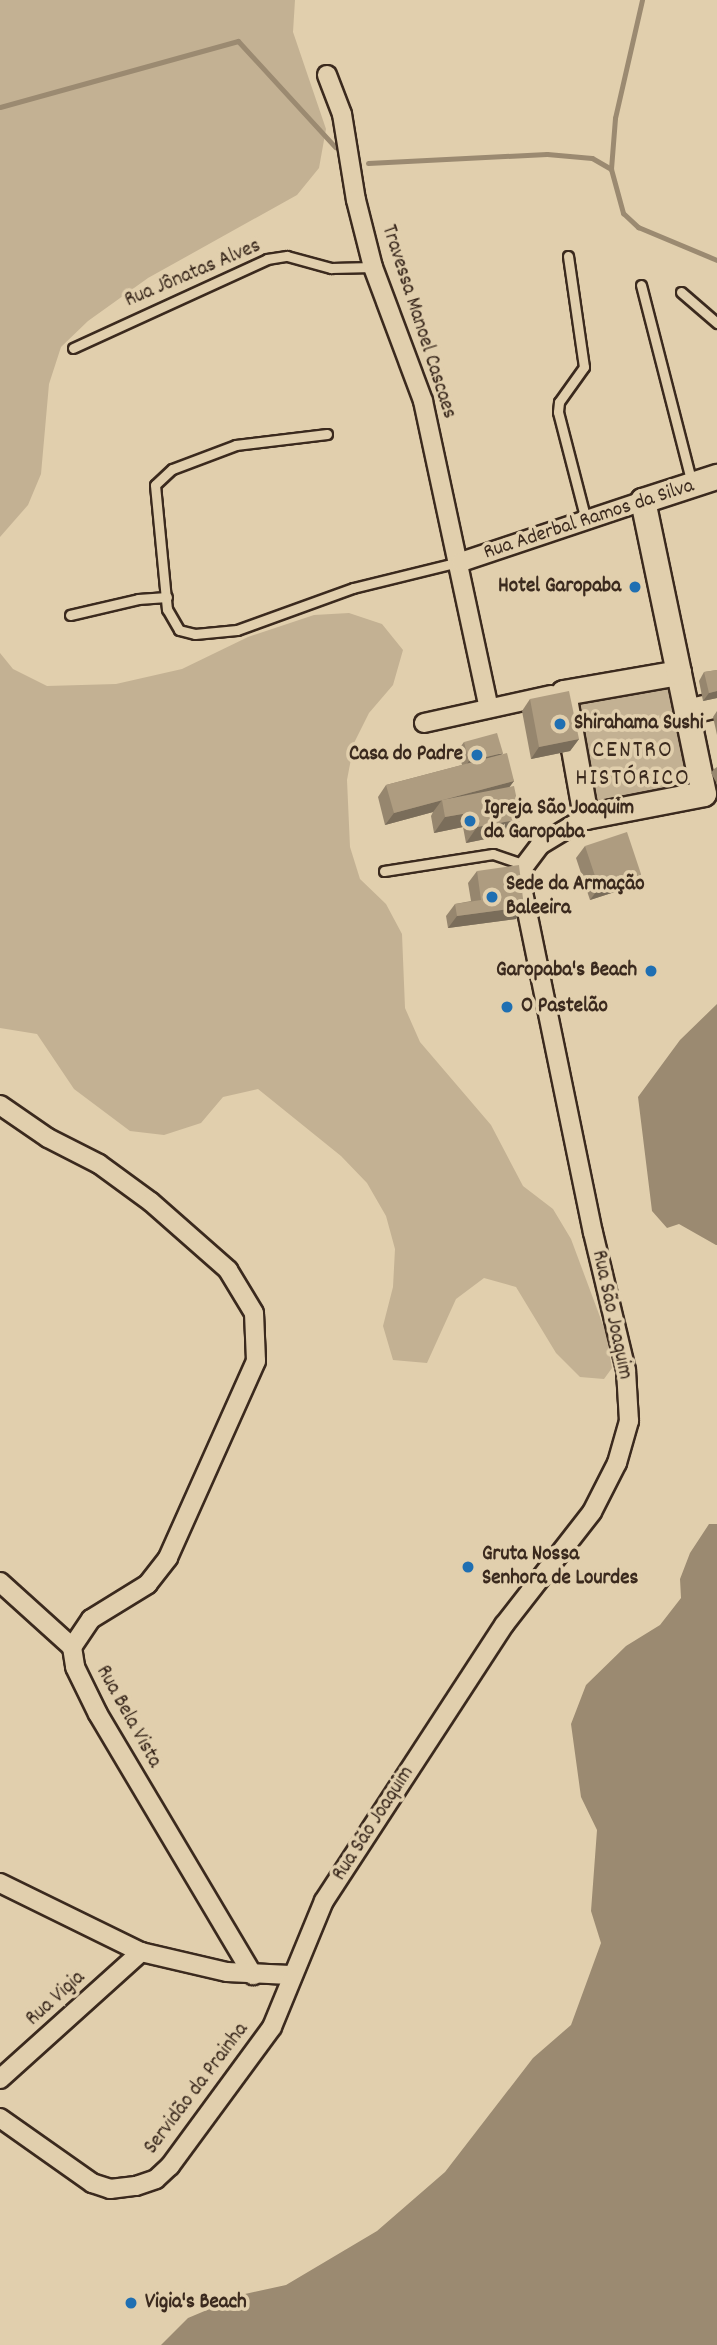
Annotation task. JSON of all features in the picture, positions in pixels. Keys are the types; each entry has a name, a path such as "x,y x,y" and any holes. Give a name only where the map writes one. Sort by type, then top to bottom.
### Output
{"street":[{"name":"Travessa Manoel Cascaes","path":"327,75 342,114 356,201 373,267 423,401 461,562 489,708"},
{"name":"Rua Aderbal Ramos da Silva","path":"461,562 717,477"},
{"path":"522,864 540,845 586,817 704,794 643,501"},
{"path":"424,723 564,692 679,673"},
{"path":"564,692 586,817"},
{"path":"687,712 717,705"},
{"name":"Rua São Joaquim","path":"290,1975 324,1901 504,1625 592,1511 625,1441 629,1421 626,1370 521,891 522,864"},
{"name":"Rua Bela Vista","path":"0,1105 109,1171 228,1270 254,1313 258,1335 256,1362 168,1558 148,1584 91,1619 72,1647 75,1667 98,1714 253,1975"},
{"path":"0,1582 72,1647"},
{"path":"0,1883 141,1952 253,1975 290,1975"},
{"name":"Rua Vigia","path":"0,2079 141,1952"},
{"name":"Servidão da Prainha","path":"0,2118 92,2183 110,2189 156,2179 170,2166 272,2027 290,1975"}],"lane":[{"name":"Rua Jônatas Alves","path":"73,348 267,259 286,256 331,268 373,267"},
{"path":"568,256 584,367 559,402 558,412 586,520"},
{"path":"641,285 693,485"},
{"path":"681,292 717,323"},
{"path":"327,434 254,440 162,476 155,485 154,509 167,609 179,630 214,633 373,582 461,562"},
{"path":"70,615 138,599 167,597"},
{"path":"384,871 493,854 522,864"}],"shaded area":[{"path":"0,0 295,0 293,32 326,129 319,168 297,195 148,278 88,321 61,347 49,384 41,474 28,505 0,537"},
{"path":"349,613 382,624 403,650 393,685 369,713 354,743 347,780 350,847 360,879 386,904 402,934 405,1008 420,1042 491,1125 523,1186 553,1209 571,1239 606,1333 612,1368 604,1379 580,1377 556,1353 516,1287 484,1278 456,1299 427,1363 393,1360 383,1326 393,1287 395,1249 386,1216 367,1183 341,1156 258,1089 223,1097 201,1123 164,1135 130,1131 74,1089 37,1034 0,1028 0,653 13,669 47,686 116,684 182,669 248,637 314,615"},
{"path":"676,681 694,784 594,805 575,699"},
{"path":"717,1004 716,1245 679,1224 667,1228 652,1211 638,1097 680,1040"},
{"path":"709,1524 717,1524 717,2345 161,2345 188,2318 245,2294 286,2285 377,2231 445,2172 533,2058 571,2025 601,1943 591,1911 597,1830 581,1797 571,1724 586,1685 626,1646 660,1625 681,1598 680,1579 690,1553"}],"building":[{"path":"717,670 717,691 709,693 704,672"},
{"path":"569,691 579,739 539,747 530,699"},
{"path":"497,733 503,753 469,761 464,742"},
{"path":"507,753 514,781 394,813 386,785"},
{"path":"514,786 521,819 477,827 474,812 445,817 442,800"},
{"path":"627,832 641,874 599,888 585,846"},
{"path":"519,865 524,907 457,916 455,904 481,900 477,871"}],"waterway":[{"path":"642,0 615,118 611,169 623,213 638,227 717,260"},
{"path":"0,107 238,41 335,147"},
{"path":"368,163 547,154 592,158 611,169"}],"place":[{"name":"Hotel Garopaba","path":"635,587"},
{"name":"Shirahama Sushi","path":"560,724"},
{"name":"Casa do Padre","path":"477,755"},
{"name":"Igreja São Joaquim da Garopaba","path":"470,821"},
{"name":"Sede da Armação Baleeira","path":"492,897"},
{"name":"Garopaba's Beach","path":"651,971"},
{"name":"O Pastelão","path":"507,1007"},
{"name":"Gruta Nossa Senhora de Lourdes","path":"468,1567"},
{"name":"Vigia's Beach","path":"131,2303"}],"district":[{"name":"CENTRO HISTÓRICO","path":"633,766"}]}
